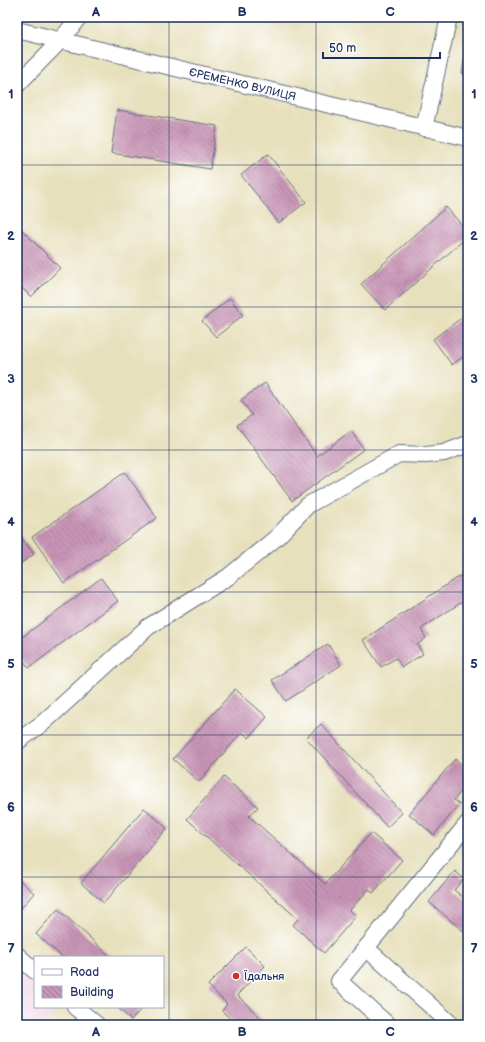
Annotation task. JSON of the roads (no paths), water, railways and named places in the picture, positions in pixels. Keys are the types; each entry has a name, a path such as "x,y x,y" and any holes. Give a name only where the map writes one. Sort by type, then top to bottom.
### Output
{"street":[{"path":"17,85 61,40 79,17"},
{"path":"424,128 449,17"},
{"name":"ЄРЕМЕНКО ВУЛИЦЯ","path":"17,30 468,138"},
{"path":"17,742 44,722 148,626 228,577 276,538 308,505 400,454 426,455 444,453 468,444"},
{"path":"388,1025 339,981 468,823"},
{"path":"366,948 452,1025"},
{"path":"17,955 34,970"},
{"path":"76,1008 97,1025"}],"place":[{"name":"Їдальня","path":"236,976"}]}
